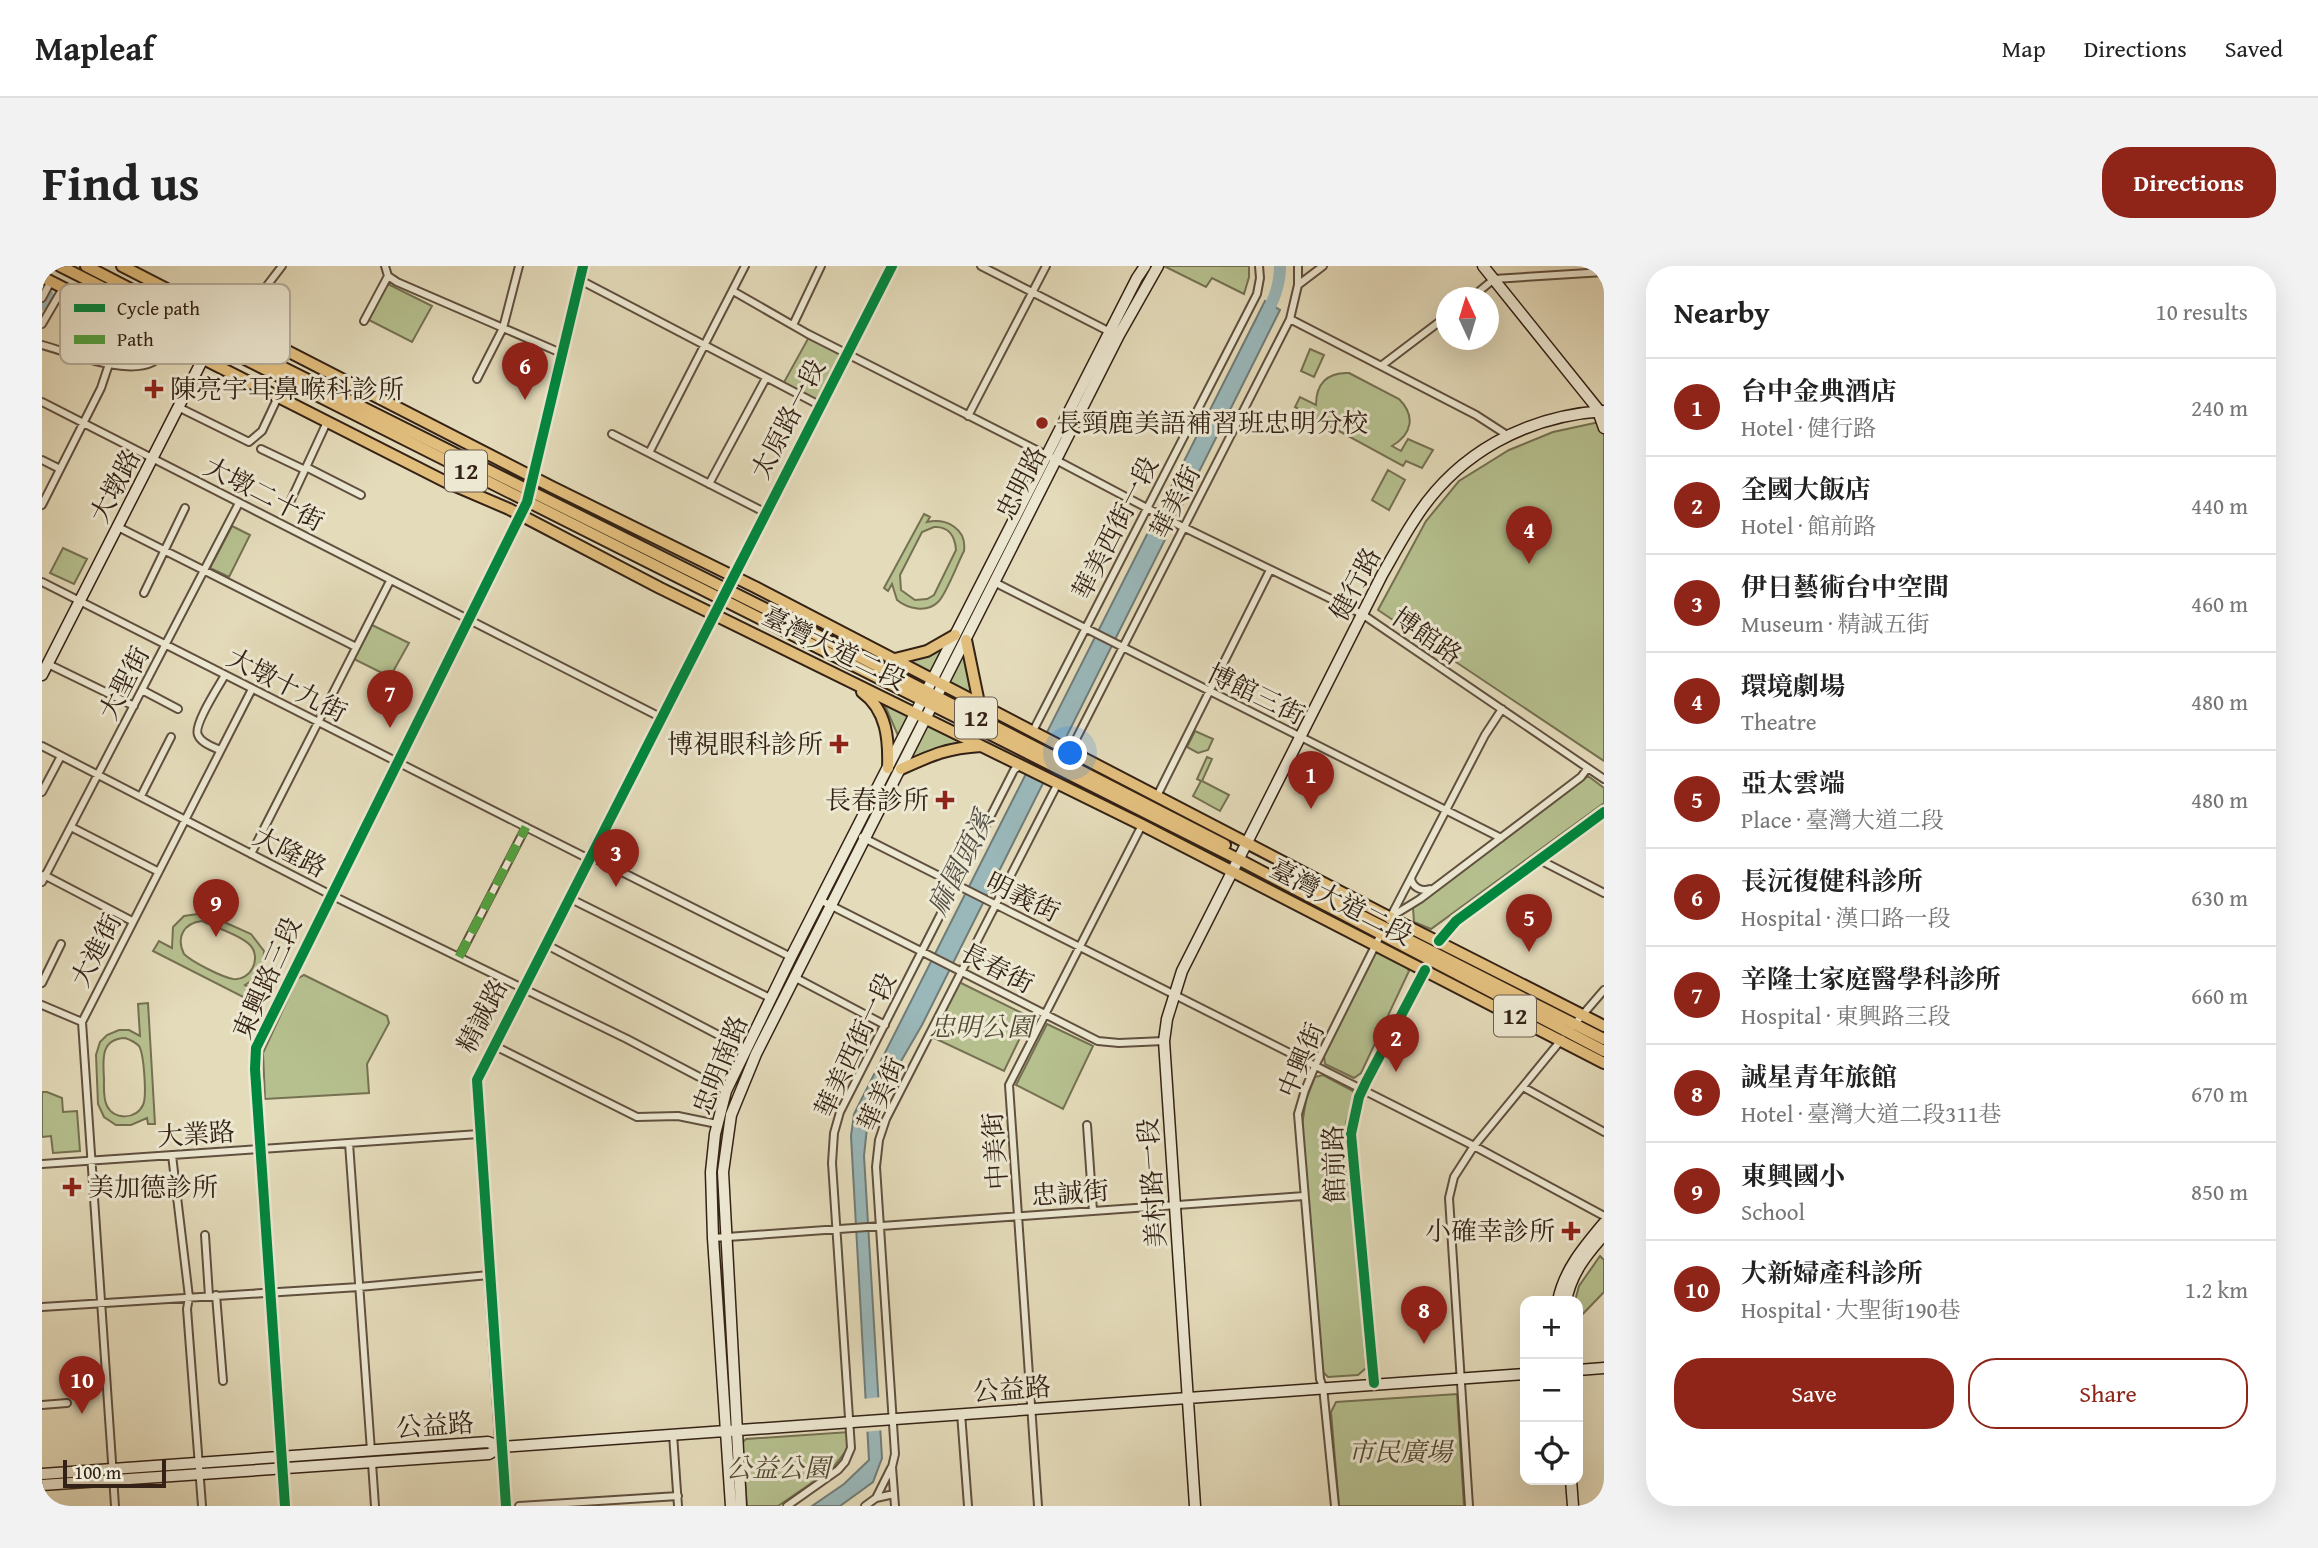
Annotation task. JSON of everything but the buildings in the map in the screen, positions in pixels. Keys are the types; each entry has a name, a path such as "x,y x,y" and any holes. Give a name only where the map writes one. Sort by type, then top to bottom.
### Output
{"main road":[{"name":"臺灣大道二段","path":"60,266 98,284"},
{"name":"臺灣大道二段","path":"86,266 118,284"},
{"name":"臺灣大道二段","path":"122,266 157,284"},
{"name":"東興路三段","path":"285,1506 255,1069 256,1048 529,497 583,266"},
{"name":"太原路一段","path":"725,595 892,266"},
{"name":"忠明路","path":"937,682 1115,334 1145,266"},
{"name":"忠明路","path":"1115,334 1158,266"},
{"path":"1483,266 1602,412 1604,428"},
{"name":"臺灣大道二段","path":"290,352 895,659 1438,941 1604,1051"},
{"name":"大墩路","path":"42,676 200,364"},
{"name":"臺灣大道二段","path":"213,364 1232,872 1380,936 1572,1028 1604,1063"},
{"name":"臺灣大道二段","path":"266,364 1239,856 1429,961 1572,1028 1604,1039"},
{"name":"健行路","path":"1232,872 1362,614 1415,518 1433,493 1459,468 1507,435 1545,421 1602,412"},
{"name":"忠明路","path":"960,638 994,582 1052,458"},
{"name":"精誠路","path":"501,1447 477,1080 725,595"},
{"path":"895,659 927,651 960,638 979,703"},
{"path":"841,675 872,699 880,712 889,738 888,768"},
{"name":"忠明南路","path":"741,1506 713,1238 711,1172 717,1124 726,1091 793,977 831,905 901,769 937,682"},
{"name":"忠明南路","path":"730,1506 731,1429 723,1172 727,1133 750,1052 770,998 888,768 921,716"},
{"path":"901,769 938,752 982,746"},
{"name":"美村路一段","path":"1195,1506 1164,1041 1174,993 1192,949 1232,872"},
{"name":"臺灣大道二段","path":"1572,1028 1604,1026"},
{"path":"1559,1296 1563,1281 1574,1261 1604,1223"},
{"path":"1567,1296 1581,1263 1604,1235"},
{"path":"1583,1370 1604,1368"},
{"name":"公益路","path":"199,1469 282,1457 488,1443 501,1447 1520,1374"},
{"name":"公益路","path":"199,1469 283,1469 372,1463 489,1454 501,1447"},
{"name":"公益路","path":"371,1451 372,1463"},
{"path":"42,1475 113,1475 199,1469"},
{"path":"42,1485 113,1475"},
{"path":"1571,1485 1573,1506"}],"street":[{"path":"268,284 282,266"},
{"path":"364,321 388,276 385,266"},
{"path":"477,379 503,328 519,266"},
{"path":"649,453 746,266"},
{"path":"793,325 821,266"},
{"path":"981,266 1115,334"},
{"path":"968,416 1046,266"},
{"name":"華美西街一段","path":"1033,731 1257,295 1259,266"},
{"name":"華美街","path":"1070,751 1182,526 1290,319 1298,285 1298,266"},
{"path":"1298,285 1323,266"},
{"path":"1484,287 1494,279 1588,270 1604,272"},
{"path":"388,276 561,354"},
{"path":"42,298 46,279"},
{"path":"580,280 821,406"},
{"path":"733,291 847,354 1149,509"},
{"path":"42,324 60,293"},
{"path":"1290,319 1476,415 1507,435"},
{"path":"1381,366 1436,324"},
{"path":"42,345 60,350"},
{"path":"42,505 102,388 109,364 133,367 147,364"},
{"path":"709,484 766,378"},
{"path":"178,407 249,442 262,431 278,397"},
{"name":"大墩二十街","path":"42,402 662,718"},
{"path":"290,502 327,422"},
{"path":"612,434 766,513"},
{"path":"261,449 305,469 312,468 361,495"},
{"path":"42,460 60,469"},
{"name":"大聖街","path":"43,877 239,503"},
{"path":"144,593 185,508"},
{"name":"博館路","path":"1149,509 1362,614 1604,779"},
{"path":"118,527 356,647"},
{"path":"1157,796 1270,570"},
{"path":"251,853 390,581"},
{"name":"大墩十九街","path":"42,582 583,856 590,856 791,957"},
{"name":"博館三街","path":"994,582 1501,838"},
{"path":"48,664 134,706"},
{"path":"220,750 198,737 197,727 225,675"},
{"name":"大進街","path":"116,1506 82,1021 252,689"},
{"path":"142,690 178,709"},
{"name":"中興街","path":"1335,1506 1320,1378 1298,1114 1315,1066 1380,936 1485,735 1502,709"},
{"path":"141,796 171,737"},
{"name":"大隆路","path":"42,746 331,895 726,1091"},
{"path":"42,792 61,755"},
{"name":"華美西街一段","path":"787,1506 831,1477 845,1462 851,1448 854,1421 832,1163 834,1133 841,1112 924,952 955,884 1014,771 1021,765"},
{"path":"1391,918 1501,838 1581,777 1587,769"},
{"name":"華美街","path":"895,1506 892,1467 895,1454 890,1419 878,1227 876,1167 879,1140 886,1119 959,970 1058,783"},
{"name":"館前路","path":"1374,1383 1351,1135 1352,1122 1362,1091 1438,941 1456,921 1604,813"},
{"name":"中美街","path":"1038,1506 1009,1086 1142,825"},
{"path":"71,827 158,871"},
{"path":"459,957 526,827"},
{"name":"明義街","path":"855,833 1474,1146 1604,1216"},
{"path":"1541,860 1604,893"},
{"path":"43,877 132,921"},
{"path":"1411,878 1414,886 1419,889 1426,891 1435,888"},
{"path":"569,898 770,998"},
{"name":"長春街","path":"820,900 1098,1041 1164,1041"},
{"path":"42,983 61,944"},
{"path":"545,944 750,1052"},
{"path":"793,977 885,1025"},
{"path":"1469,1506 1449,1198 1454,1177 1474,1146 1604,990"},
{"path":"42,1005 82,1021"},
{"path":"493,1045 637,1117 678,1116 717,1124"},
{"path":"1522,1087 1604,1132"},
{"path":"1087,1125 1093,1211"},
{"name":"大業路","path":"42,1164 479,1134"},
{"path":"349,1143 371,1451"},
{"path":"172,1155 189,1297 187,1309 202,1506"},
{"name":"忠誠街","path":"713,1238 1304,1196"},
{"path":"205,1235 223,1381"},
{"path":"42,1307 359,1287 489,1275"},
{"path":"42,1405 67,1403"},
{"path":"961,1413 968,1506"},
{"path":"673,1434 678,1506"},
{"name":"精誠路","path":"501,1447 506,1506"},
{"path":"372,1463 375,1506"},
{"path":"876,1498 892,1467"},
{"path":"865,1506 876,1498 894,1494"},
{"path":"519,1506 678,1496"}],"green space":[{"path":"1164,266 1249,266 1249,277 1244,294 1212,278 1206,287"},
{"path":"385,285 432,306 412,342 367,319"},
{"path":"809,337 844,354 819,403 783,384"},
{"path":"1310,349 1324,355 1314,377 1301,371"},
{"path":"1341,373 1349,373 1399,399 1404,405 1410,418 1409,424 1404,436 1392,446 1401,451 1408,439 1433,450 1422,468 1406,461 1403,466 1295,407 1300,397 1316,405 1318,391 1324,381"},
{"path":"1604,421 1604,761 1378,610 1426,521 1459,481 1509,450 1553,432"},
{"path":"1388,470 1405,480 1389,510 1372,500"},
{"path":"924,514 930,517 927,522 942,522 959,531 964,551 945,593 938,602 923,609 906,606 897,600 892,584 888,591 884,588","holes":["939,527 950,533 956,550 934,595 915,600 901,590 900,575 922,532"]},
{"path":"232,526 250,535 229,577 210,568"},
{"path":"63,548 87,559 74,584 50,573"},
{"path":"372,625 409,643 390,677 354,659"},
{"path":"950,638 930,676 893,655"},
{"path":"964,647 976,700 947,683"},
{"path":"882,699 912,714 900,740"},
{"path":"928,722 975,744 906,765"},
{"path":"1195,731 1213,739 1208,750 1198,753 1187,747"},
{"path":"1207,757 1212,759 1202,781 1229,795 1220,811 1193,796 1201,781 1197,779"},
{"path":"1588,776 1604,788 1604,803 1431,929 1414,922 1413,908"},
{"path":"204,913 251,934 264,951 260,971 245,985 254,991 249,1000 153,951 159,941 172,948 173,927 184,916","holes":["202,921 250,945 255,962 249,973 239,979 228,978 184,954 181,942 183,932 195,922"]},
{"path":"1378,952 1406,966 1409,971 1361,1073 1354,1078 1325,1064 1324,1056 1374,954"},
{"path":"304,975 387,1016 389,1023 367,1064 369,1093 265,1099 263,1053 297,979"},
{"name":"忠明公園","path":"959,982 1030,1017 1004,1071 932,1037"},
{"path":"148,1003 155,1124 148,1124 147,1118 131,1125 116,1125 104,1117 98,1104 96,1055 100,1042 107,1035 119,1030 129,1030 140,1036 138,1004","holes":["125,1038 139,1046 144,1066 143,1105 130,1116 120,1116 110,1111 104,1096 103,1065 107,1046 117,1039"]},
{"path":"1047,1024 1093,1046 1063,1109 1016,1085"},
{"path":"1323,1075 1353,1091 1355,1097 1346,1123 1366,1368 1358,1375 1328,1377 1321,1370 1302,1125 1306,1100 1315,1077"},
{"path":"42,1092 62,1098 63,1112 77,1111 80,1151 53,1153 51,1136 42,1137"},
{"path":"1600,1256 1604,1260 1604,1292 1583,1314 1583,1296 1576,1296 1579,1286"},
{"name":"市民廣場","path":"1457,1394 1464,1506 1339,1506 1331,1412 1336,1402"},
{"name":"公益公園","path":"849,1432 849,1447 832,1469 778,1506 747,1506 742,1443 746,1439"}],"water":[{"path":"1265,301 1280,310 922,1025 868,1118 864,1156 882,1458 873,1482 840,1506 812,1506 844,1484 869,1460 851,1136 854,1114"}],"pier":[{"path":"882,1397 884,1430 864,1432 862,1399"}],"waterway":[{"name":"麻園頭溪","path":"1264,319 1277,287 1280,266"},
{"path":"42,304 47,294"}],"marked path":[{"path":"459,957 526,827"}],"cycle path":[{"path":"285,1506 255,1069 256,1048 527,502 583,266"},
{"path":"506,1506 477,1080 892,266"},
{"path":"1439,941 1456,921 1604,812"},
{"path":"1374,1383 1351,1134 1359,1097 1425,970"}],"place":[{"name":"陳亮宇耳鼻喉科診所","path":"154,389"},
{"name":"長沅復健科診所","path":"525,400"},
{"name":"長頸鹿美語補習班忠明分校","path":"1042,423"},
{"name":"環境劇場","path":"1529,564"},
{"name":"辛隆士家庭醫學科診所","path":"390,728"},
{"name":"博視眼科診所","path":"839,744"},
{"name":"長春診所","path":"945,800"},
{"name":"台中金典酒店","path":"1311,809"},
{"name":"伊日藝術台中空間","path":"616,887"},
{"name":"東興國小","path":"216,937"},
{"name":"亞太雲端","path":"1529,952"},
{"name":"全國大飯店","path":"1396,1072"},
{"name":"美加德診所","path":"72,1187"},
{"name":"小確幸診所","path":"1571,1231"},
{"name":"誠星青年旅館","path":"1424,1344"},
{"name":"大新婦產科診所","path":"82,1414"}]}
